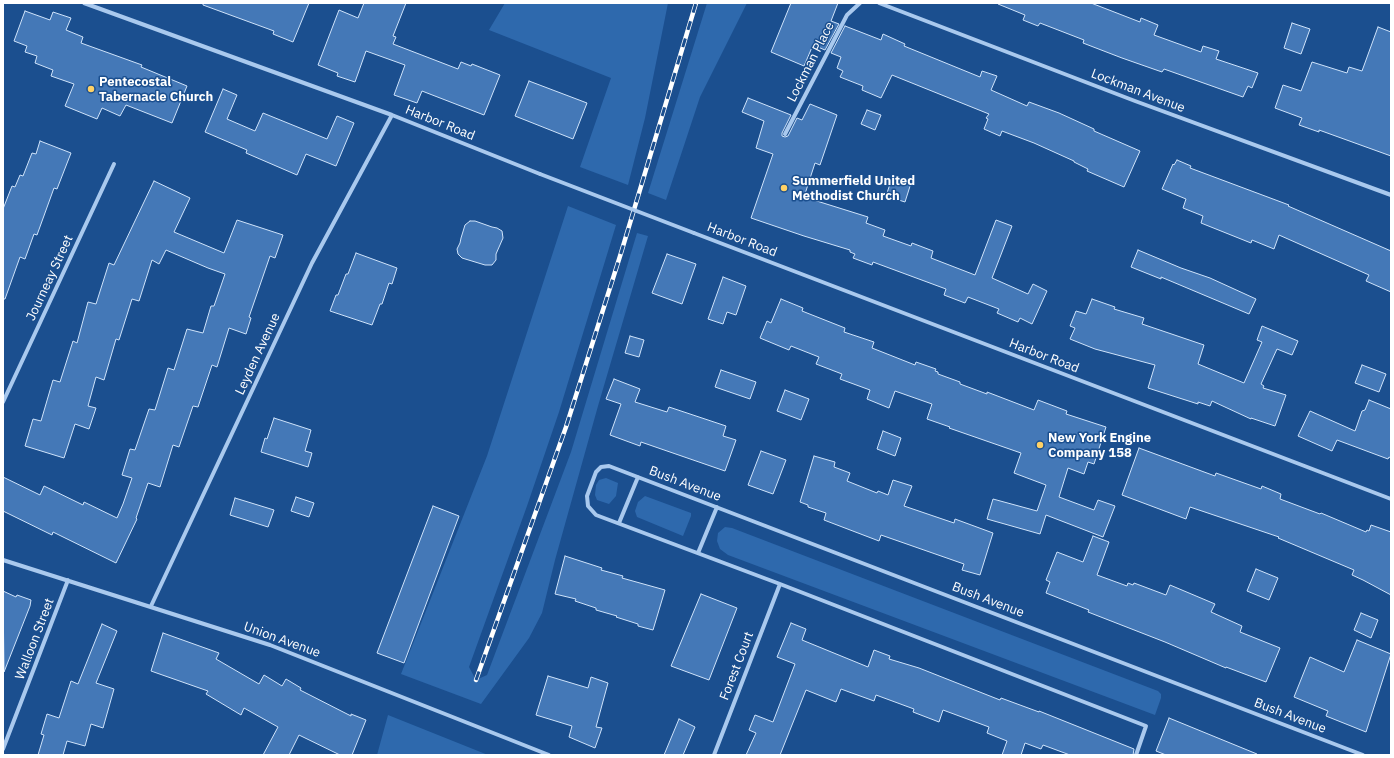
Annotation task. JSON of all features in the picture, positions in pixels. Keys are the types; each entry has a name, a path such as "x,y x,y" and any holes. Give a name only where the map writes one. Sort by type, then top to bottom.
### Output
{"street":[{"name":"Harbor Road","path":"84,3 392,115 540,174 1391,499"},
{"name":"Lockman Place","path":"785,134 847,15 860,3"},
{"name":"Lockman Avenue","path":"880,3 1135,101 1391,195"},
{"name":"Leyden Avenue","path":"151,606 312,263 392,115"},
{"name":"Journeay Street","path":"3,402 114,164"},
{"name":"Bush Avenue","path":"1136,755 1146,726 780,584 596,515 588,506 587,496 592,479 601,467 609,466 1364,755"},
{"path":"619,524 638,477"},
{"path":"698,553 717,507"},
{"name":"Union Avenue","path":"3,560 270,645 549,755"},
{"name":"Walloon Street","path":"3,749 68,580"},
{"name":"Forest Court","path":"714,755 780,584"}],"shaded area":[{"path":"505,3 668,3 645,118 628,185 580,167 611,78 489,30"},
{"path":"707,3 747,3 700,97 666,200 648,193"},
{"path":"568,206 616,225 559,412 469,667 476,680 487,675 571,452 637,233 648,236 598,406 555,560 542,613 529,638 481,704 401,674 487,456"},
{"path":"606,478 618,483 616,496 609,504 597,500 595,495 596,485 599,480"},
{"path":"645,496 691,513 683,536 637,517 635,511 638,502"},
{"path":"725,527 732,528 1158,691 1161,694 1161,698 1155,715 728,555 720,549 717,541 718,533"},
{"path":"388,715 488,755 377,755"}],"building":[{"path":"203,3 309,3 293,42 273,34 274,31 203,5"},
{"path":"364,3 406,3 393,36 396,37 393,44 458,69 461,62 471,66 472,64 500,75 484,115 422,91 417,103 394,95 405,65 366,51 355,82 337,76 338,73 318,65 339,10 358,18"},
{"path":"791,3 838,3 831,21 839,24 825,50 813,45 804,66 771,52"},
{"path":"998,3 1091,3 1140,22 1141,18 1158,25 1154,35 1201,52 1203,46 1219,51 1216,59 1258,73 1252,88 1248,86 1243,97 1164,69 1162,72 1122,58 1083,43 1084,40 1040,23 1038,26 1023,20 1025,15"},
{"path":"25,11 50,20 53,12 71,18 66,30 83,37 81,43 142,65 141,67 187,86 172,123 126,105 120,116 102,108 97,119 65,106 74,84 51,76 53,70 35,63 37,56 25,52 27,46 14,41"},
{"path":"1292,23 1310,29 1301,54 1284,48"},
{"path":"845,26 881,40 883,34 905,44 904,46 980,77 982,71 997,76 991,90 1027,106 1029,102 1059,113 1094,129 1094,131 1140,151 1124,187 1087,171 1088,169 1074,161 1034,143 1002,131 1000,136 984,129 988,119 986,118 989,114 892,75 881,98 862,90 863,86 840,77 843,71 837,68 841,57 831,53"},
{"path":"1378,27 1391,32 1391,156 1319,130 1319,132 1299,125 1302,118 1275,108 1283,85 1301,91 1312,62 1347,73 1349,67 1362,71"},
{"path":"529,81 587,103 573,139 515,116"},
{"path":"223,89 237,95 227,119 255,131 263,113 327,139 337,116 354,123 336,166 306,154 297,175 246,153 247,150 205,132"},
{"path":"748,98 791,115 782,133 782,136 785,137 788,136 797,118 802,120 810,104 837,115 820,165 815,163 804,197 868,217 866,223 885,230 883,236 911,246 912,243 933,251 931,258 975,275 996,220 1012,226 992,278 1028,294 1033,284 1047,291 1032,324 1020,318 1018,322 997,313 999,309 968,297 965,303 944,295 946,289 873,262 872,265 853,258 855,254 850,252 850,250 751,218 773,154 756,148 764,121 742,112"},
{"path":"867,110 881,115 875,130 861,124"},
{"path":"40,141 71,153 57,189 54,188 37,235 34,234 25,259 20,257 5,299 3,299 3,209 12,186 15,187 20,175 23,176 32,153 36,154"},
{"path":"1177,160 1191,166 1190,168 1289,205 1288,206 1391,251 1391,292 1366,281 1369,275 1279,235 1274,249 1252,240 1251,243 1201,223 1203,216 1183,208 1186,199 1162,189 1173,164 1174,165"},
{"path":"892,178 911,183 905,202 886,196"},
{"path":"154,181 190,198 174,232 224,253 237,220 283,235 275,258 270,256 249,317 251,318 246,334 229,328 217,367 212,365 198,407 193,406 179,447 173,445 160,487 148,483 136,518 137,519 116,563 53,532 52,535 3,511 3,477 40,495 44,486 83,505 84,502 117,518 132,478 122,475 130,449 135,450 149,409 155,410 168,368 174,370 187,329 203,333 211,306 214,306 225,274 166,250 159,264 152,260 139,301 132,299 119,340 116,339 104,380 96,377 88,406 96,408 89,429 75,424 64,458 25,446 33,419 41,421 53,380 60,382 73,341 77,343 88,302 96,304 109,263 114,265"},
{"path":"470,221 475,221 502,231 503,238 496,254 496,260 492,265 485,265 462,258 458,254 457,249 465,225"},
{"path":"1138,250 1210,278 1256,299 1249,314 1161,277 1161,279 1131,267"},
{"path":"356,253 397,268 392,284 389,283 382,304 380,304 372,325 330,311 346,274 348,274"},
{"path":"667,254 696,264 682,304 652,293"},
{"path":"723,277 746,286 736,315 727,312 723,324 708,319"},
{"path":"781,299 803,308 802,311 845,328 844,332 874,342 872,348 915,365 916,362 936,369 935,371 938,372 938,374 960,382 960,384 987,394 987,392 1034,410 1038,400 1067,411 1066,414 1106,427 1094,464 1088,462 1084,474 1068,468 1059,497 1094,510 1098,500 1115,506 1103,537 1046,515 1040,534 987,519 993,499 1037,511 1046,485 1014,473 1021,453 927,419 932,404 895,391 889,408 867,399 870,390 840,379 842,374 816,364 819,357 791,346 789,350 760,338 767,321 771,323"},
{"path":"1092,299 1115,307 1114,309 1144,318 1142,324 1204,345 1198,364 1244,383 1262,342 1257,340 1262,326 1298,341 1292,355 1277,349 1261,384 1264,386 1263,388 1286,395 1275,426 1251,419 1212,401 1210,406 1198,402 1198,404 1148,388 1155,365 1095,349 1070,339 1075,328 1070,326 1076,311 1086,314"},
{"path":"630,336 644,340 639,357 625,353"},
{"path":"1362,365 1386,374 1379,392 1355,383"},
{"path":"721,370 756,382 750,399 715,387"},
{"path":"614,379 640,389 635,402 667,412 669,407 726,426 723,436 736,440 725,471 641,442 640,446 610,435 621,404 606,399"},
{"path":"785,390 809,399 801,420 777,411"},
{"path":"1369,400 1391,409 1391,458 1389,457 1388,459 1337,440 1332,451 1298,436 1310,411 1355,431 1362,411 1365,410"},
{"path":"274,418 311,430 305,451 312,453 308,467 261,452 265,438 267,439"},
{"path":"883,431 901,438 895,456 877,449"},
{"path":"1139,448 1215,476 1216,473 1261,489 1262,486 1281,494 1280,499 1320,514 1321,513 1366,532 1367,530 1369,531 1371,525 1391,532 1391,595 1352,575 1354,570 1278,538 1279,537 1190,507 1186,519 1122,495"},
{"path":"761,451 786,460 773,494 748,485"},
{"path":"814,456 835,462 834,467 850,473 847,481 877,493 878,491 888,495 893,480 912,486 904,506 954,523 955,519 993,533 980,575 962,570 964,564 881,535 879,541 824,520 826,513 808,507 808,505 800,502"},
{"path":"296,497 314,503 309,517 291,511"},
{"path":"235,498 274,510 268,527 230,515"},
{"path":"433,506 459,516 404,663 377,653"},
{"path":"1093,536 1109,542 1097,575 1127,586 1128,583 1133,585 1134,583 1166,595 1170,585 1215,604 1211,612 1242,626 1240,632 1280,648 1266,682 1226,668 1088,612 1089,610 1046,593 1050,582 1046,580 1057,552 1083,562"},
{"path":"565,556 602,568 601,570 623,576 622,578 665,590 653,630 638,626 638,624 616,617 617,616 596,610 596,608 575,601 576,599 555,594"},
{"path":"1256,569 1278,578 1269,600 1247,591"},
{"path":"3,591 16,597 17,595 31,600 4,672"},
{"path":"701,594 737,608 709,680 671,666"},
{"path":"1361,613 1378,620 1371,638 1354,630"},
{"path":"791,623 806,629 802,640 868,667 874,650 890,656 889,659 919,668 1000,700 1001,698 1039,711 1134,749 1133,755 1070,755 1043,745 1041,749 1025,743 1021,755 1002,755 1007,741 987,733 989,727 943,710 939,722 913,712 914,709 876,695 874,701 841,689 836,702 806,690 780,755 746,755 756,733 749,730 755,715 773,722 795,664 777,657"},
{"path":"102,624 117,631 96,683 114,689 103,728 91,724 85,746 67,741 63,755 38,755 44,735 41,734 47,714 59,718 71,681 78,684"},
{"path":"163,633 219,653 216,659 259,684 264,675 282,686 286,679 301,688 300,690 351,716 351,714 366,720 352,755 340,755 299,735 289,755 263,755 278,727 244,708 241,715 206,694 208,691 151,671"},
{"path":"1357,640 1391,654 1366,732 1326,716 1328,711 1294,697 1310,657 1344,672"},
{"path":"548,676 588,688 591,677 608,683 596,727 602,728 595,748 569,737 572,726 536,715"},
{"path":"1169,718 1257,755 1166,755 1156,751"},
{"path":"679,719 695,727 683,755 664,755"}],"railway":[{"path":"476,680 566,427 621,253 696,3"}],"place":[{"name":"Pentecostal Tabernacle Church","path":"91,89"},
{"name":"Summerfield United Methodist Church","path":"784,188"},
{"name":"New York Engine Company 158","path":"1040,445"}]}
